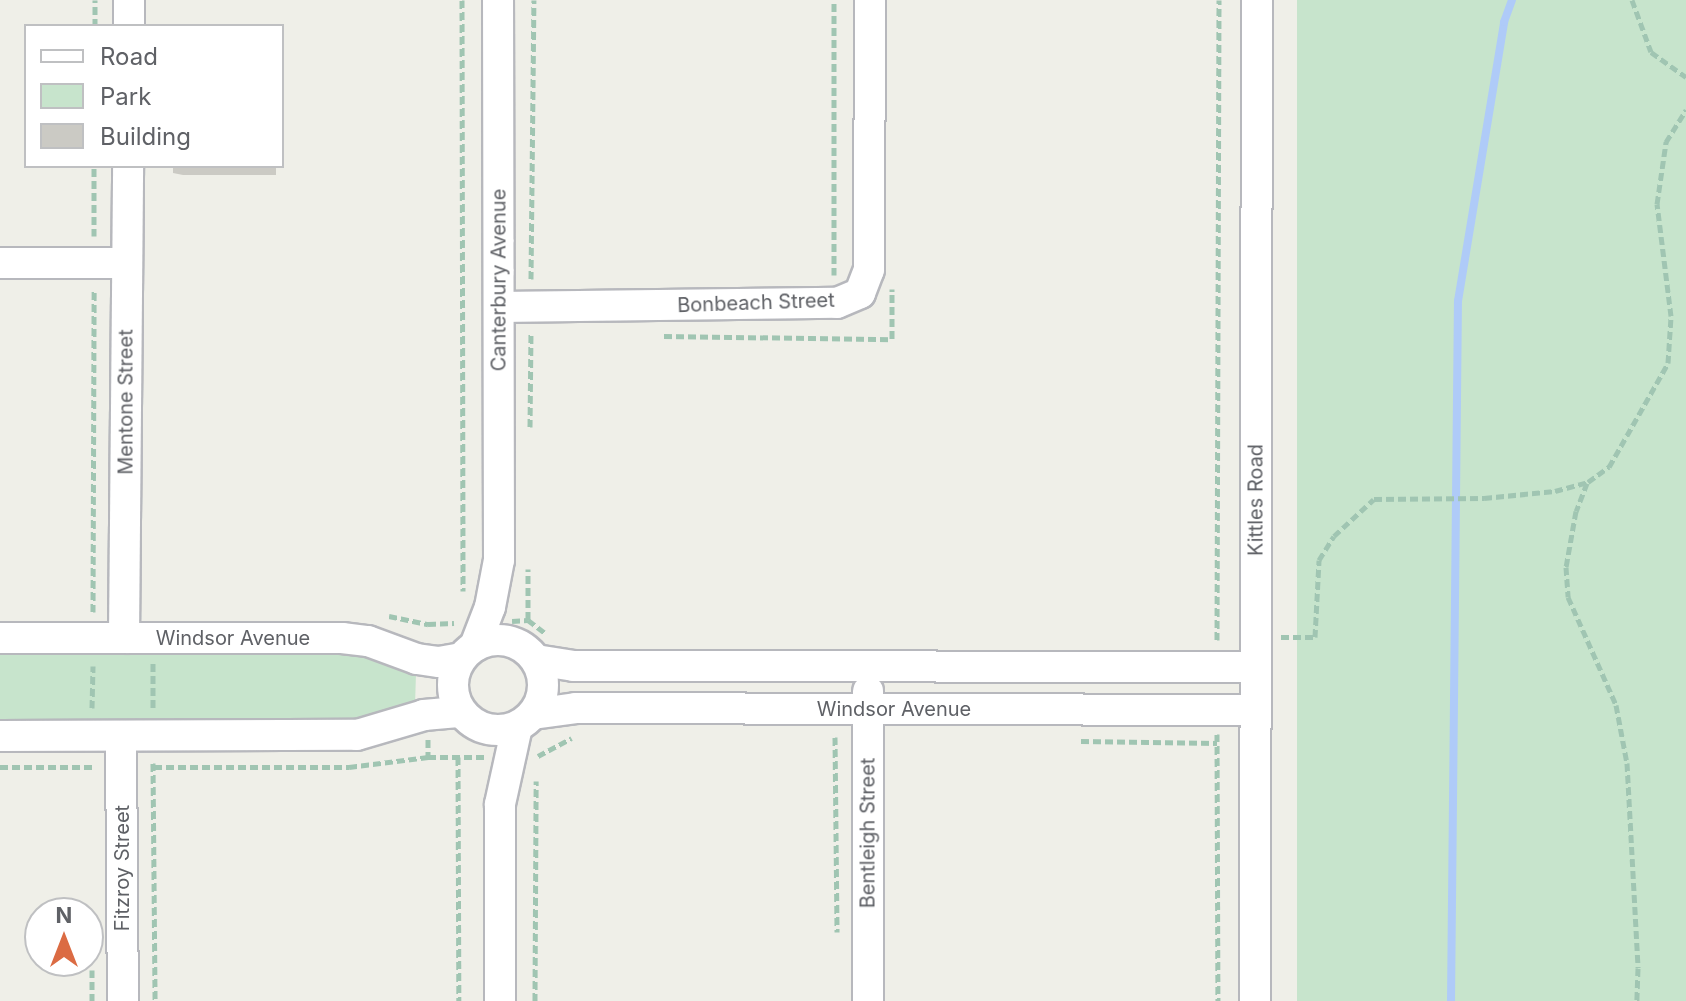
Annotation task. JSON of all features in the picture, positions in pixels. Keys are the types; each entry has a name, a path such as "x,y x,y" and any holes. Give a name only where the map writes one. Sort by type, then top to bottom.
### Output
{"street":[{"path":"129,0 129,24"},
{"name":"Canterbury Avenue","path":"493,639 499,560 498,0"},
{"name":"Bonbeach Street","path":"499,307 837,303 860,293 869,270 870,0"},
{"name":"Kittles Road","path":"1255,1001 1257,0"},
{"name":"Mentone Street","path":"124,638 128,168"},
{"path":"0,263 127,263"},
{"name":"Windsor Avenue","path":"0,638 342,638 368,641 428,660 493,639 570,665 868,666 1256,652"},
{"path":"484,757 525,720 543,690 543,675 493,639 453,682 500,804 500,1001"},
{"name":"Bentleigh Street","path":"868,666 868,1001"},
{"name":"Windsor Avenue","path":"525,720 576,708 1256,710"},
{"path":"0,736 357,735 428,714 467,717 502,731 525,720"},
{"name":"Fitzroy Street","path":"106,736 123,1001"}],"path":[{"path":"95,0 95,24"},
{"path":"462,0 493,639"},
{"path":"818,277 834,276 834,0"},
{"path":"1219,0 1217,652 1256,652 1315,637 1319,560 1334,536 1374,499 1521,495 1588,482 1609,467 1668,363 1671,316 1657,204 1666,142 1686,110"},
{"path":"1632,0 1651,52 1686,77"},
{"path":"92,783 106,736 93,638 94,168"},
{"path":"656,336 892,339 892,277"},
{"path":"531,282 547,281"},
{"path":"531,334 547,335"},
{"path":"1588,482 1576,511 1566,567 1568,597 1616,705 1627,763 1637,1001"},
{"path":"428,660 428,624 493,639 528,620 568,650 570,665"},
{"path":"535,1001 536,756 580,733 576,708"},
{"path":"1217,710 1218,1001"},
{"path":"428,714 428,757 484,757 459,1001"},
{"path":"835,737 837,939"},
{"path":"92,977 92,1001"}],"green space":[{"path":"1297,0 1686,0 1686,1001 1297,1001"},
{"path":"0,654 353,654 416,673 415,706 351,724 0,725"}],"building":[{"path":"173,168 276,168 276,175 173,173"}],"waterway":[{"path":"1451,1001 1458,301 1504,22 1512,0"}]}
